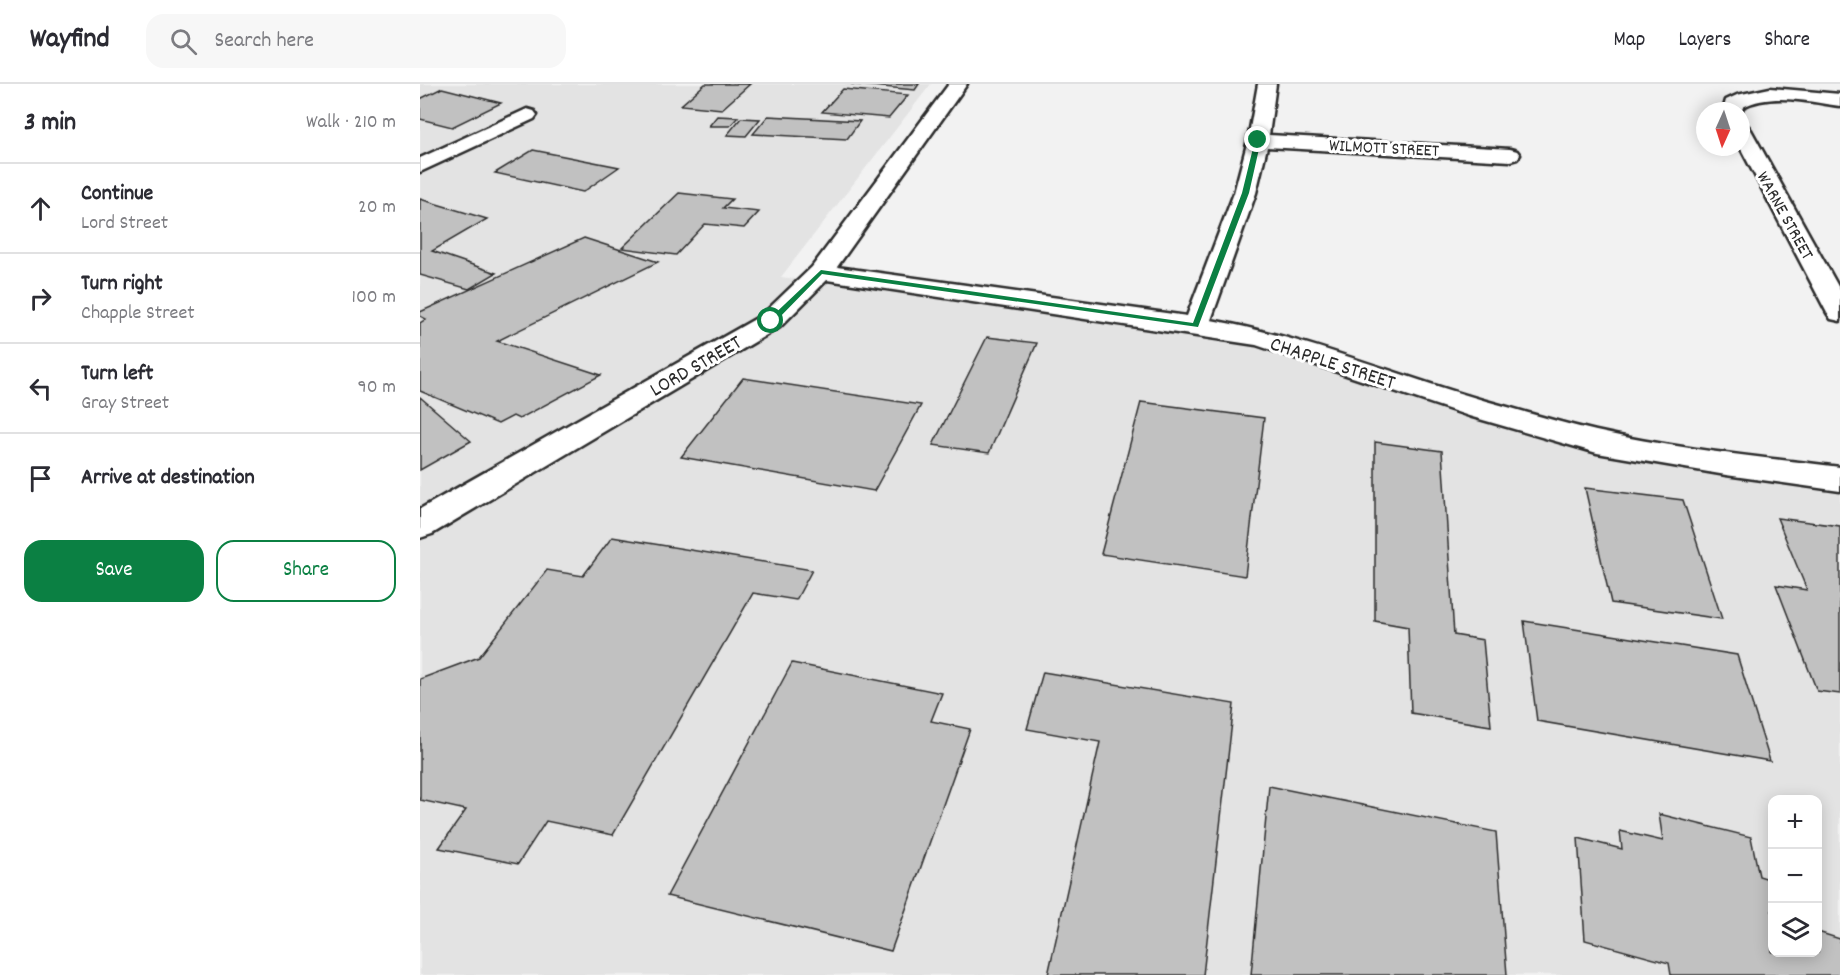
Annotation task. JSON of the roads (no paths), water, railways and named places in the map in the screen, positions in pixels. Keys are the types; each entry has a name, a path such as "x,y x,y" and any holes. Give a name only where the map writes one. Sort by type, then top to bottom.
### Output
{"street":[{"name":"LORD STREET","path":"420,525 771,321 821,272 958,84"},
{"path":"1196,326 1245,193 1258,140 1267,84"},
{"path":"1736,102 1742,97 1758,95 1840,100"},
{"path":"423,162 527,115"},
{"name":"WILMOTT STREET","path":"1258,140 1510,155"},
{"name":"WARNE STREET","path":"1750,146 1838,305"},
{"name":"CHAPPLE STREET","path":"821,272 1196,326 1258,338 1314,353 1425,392 1597,442 1840,479"}]}
